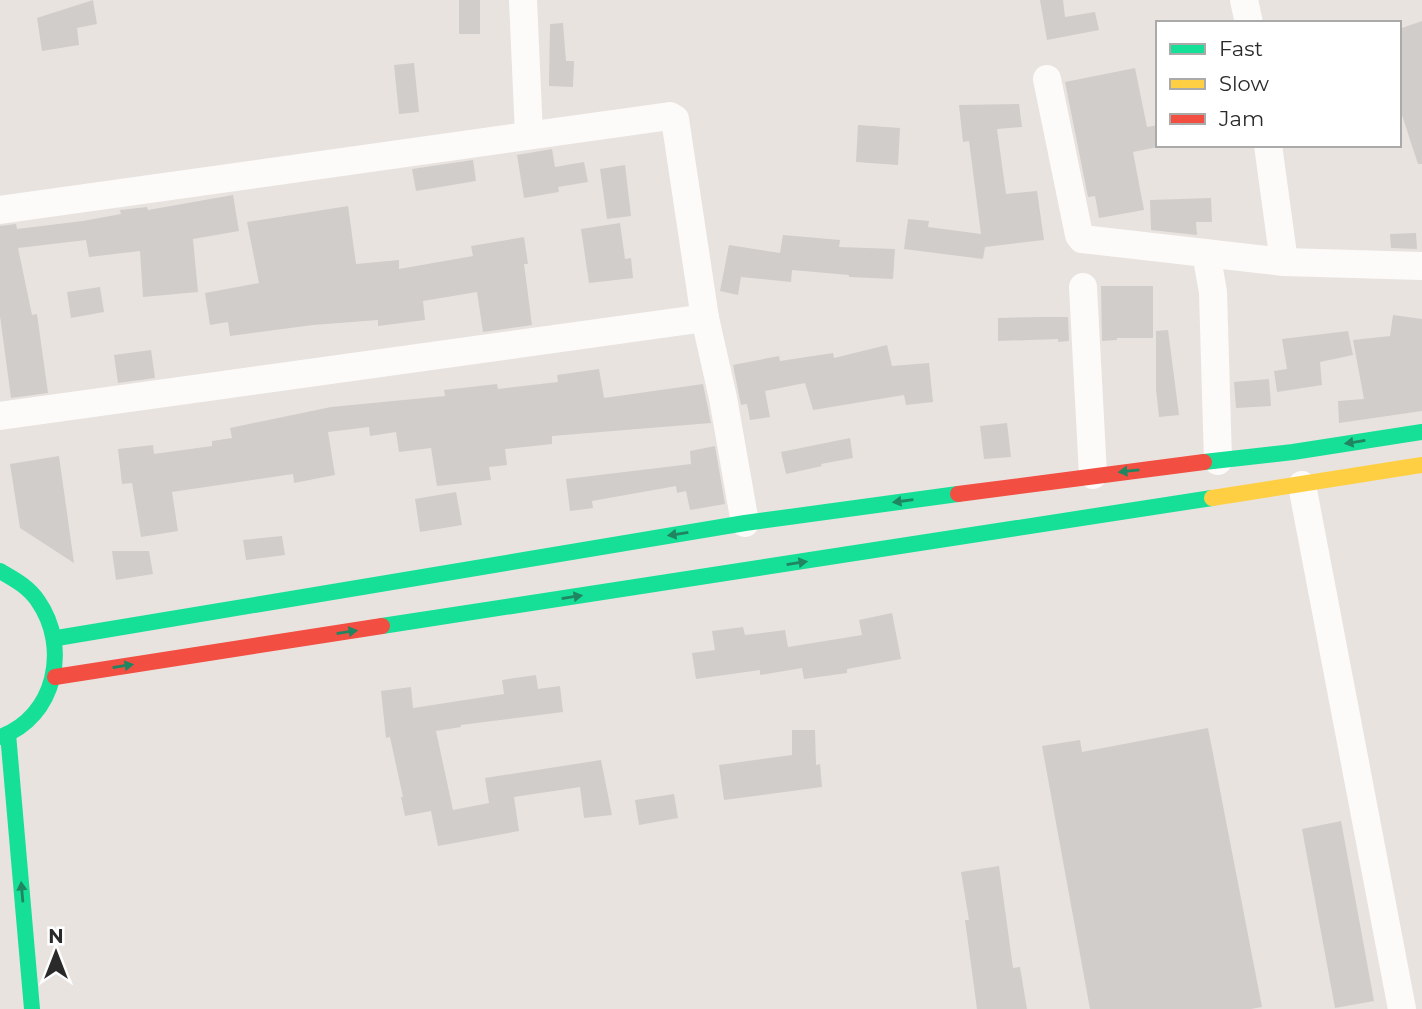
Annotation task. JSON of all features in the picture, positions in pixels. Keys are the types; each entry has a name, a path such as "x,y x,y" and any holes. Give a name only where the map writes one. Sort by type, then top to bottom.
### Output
{"street":[{"path":"523,0 529,135"},
{"path":"1244,0 1249,21"},
{"path":"1047,79 1079,236 1082,239 1284,262 1422,266"},
{"path":"0,210 663,116 676,119 705,318 723,398 745,523"},
{"path":"1268,147 1284,262"},
{"path":"1206,253 1213,292 1218,461"},
{"path":"1083,287 1093,475"},
{"path":"0,416 705,318"},
{"path":"57,638 745,523 1422,432"},
{"path":"55,677 1422,465"},
{"path":"1302,485 1402,1009"},
{"path":"0,571 18,578 43,604 57,638 55,677 38,710 4,736 32,1009"}],"building":[{"path":"93,0 97,24 77,28 79,45 42,51 37,18"},
{"path":"459,0 480,0 480,34 459,34"},
{"path":"1040,0 1063,0 1065,17 1095,12 1099,30 1047,40"},
{"path":"1422,21 1422,164 1418,164 1401,112 1401,28"},
{"path":"563,23 566,61 574,61 573,87 549,86 550,24"},
{"path":"414,63 419,112 399,114 394,65"},
{"path":"1135,68 1147,127 1156,125 1158,147 1133,152 1144,210 1099,218 1095,196 1088,197 1065,82"},
{"path":"1019,104 1022,127 997,129 1006,194 1037,191 1044,240 985,247 983,259 904,249 908,219 929,221 928,227 981,234 969,141 963,142 959,105"},
{"path":"858,125 900,128 898,165 856,162"},
{"path":"552,149 555,167 584,162 588,182 558,187 559,192 524,198 517,155"},
{"path":"473,160 476,181 416,191 412,169"},
{"path":"625,165 631,216 607,219 600,169"},
{"path":"233,195 239,231 193,239 198,292 143,297 140,251 89,257 86,240 18,248 32,315 37,314 48,393 11,398 0,316 0,226 16,224 17,229 83,221 121,214 120,210 147,207 148,210"},
{"path":"1211,198 1212,222 1196,222 1197,235 1151,230 1150,200"},
{"path":"348,206 356,264 399,260 399,269 473,256 471,246 524,237 528,264 524,264 532,325 483,332 477,292 423,301 425,320 378,326 378,320 230,336 228,322 210,325 205,293 259,283 247,222"},
{"path":"620,223 625,259 631,258 633,278 589,283 581,229"},
{"path":"1416,233 1417,249 1391,248 1390,234"},
{"path":"783,235 840,240 839,247 895,249 893,279 792,270 791,282 741,277 738,295 720,291 729,245 780,253"},
{"path":"1101,286 1153,286 1153,338 1117,338 1102,341"},
{"path":"100,287 104,312 71,318 67,292"},
{"path":"1393,315 1422,319 1422,411 1339,423 1338,401 1364,399 1353,340 1390,336"},
{"path":"1068,317 1069,341 998,341 998,318"},
{"path":"1168,330 1179,415 1159,417 1156,331"},
{"path":"1348,331 1353,355 1320,362 1322,385 1277,392 1274,371 1287,369 1282,339"},
{"path":"887,345 892,366 929,363 933,402 906,405 904,395 813,410 805,383 765,391 770,417 750,420 747,404 741,405 733,365 779,356 780,361 833,353 834,358"},
{"path":"151,350 155,378 118,383 114,355"},
{"path":"599,369 604,398 703,384 711,423 552,436 552,444 505,449 507,465 489,467 491,480 437,486 431,448 399,452 396,432 370,436 369,427 328,432 335,475 294,483 293,474 172,492 178,531 141,537 132,483 122,484 118,449 153,445 154,454 212,446 212,441 232,438 230,428 331,407 445,396 444,390 497,384 498,389 558,382 557,375"},
{"path":"1269,379 1271,406 1236,408 1234,382"},
{"path":"1007,423 1011,457 984,459 980,426"},
{"path":"850,438 853,458 786,474 781,452"},
{"path":"715,446 725,504 690,510 686,491 677,493 676,486 592,501 593,508 570,511 566,479 691,464 690,451"},
{"path":"59,456 74,563 20,528 10,464"},
{"path":"456,492 462,525 420,532 415,499"},
{"path":"282,536 285,555 246,560 243,540"},
{"path":"112,551 149,551 153,574 116,580"},
{"path":"892,613 901,659 847,669 847,673 804,679 802,668 760,675 760,670 696,679 692,653 715,650 712,631 743,627 745,635 785,630 788,647 862,635 859,620"},
{"path":"536,675 538,689 560,686 563,712 461,725 436,731 453,810 489,803 485,778 601,760 612,815 584,818 580,787 514,797 519,831 438,846 431,811 405,816 390,737 386,738 381,691 411,687 413,708 504,694 502,680"},
{"path":"1208,728 1262,1007 1090,1009 1042,746 1080,740 1082,752"},
{"path":"792,730 815,730 816,765 820,764 822,787 724,800 719,765 792,755"},
{"path":"674,794 678,818 639,825 635,800"},
{"path":"1341,821 1374,1001 1335,1008 1302,829"},
{"path":"999,866 1013,968 1020,967 1027,1009 977,1009 965,920 969,920 961,872"}],"traffic: fast":[{"path":"1204,462 1293,452 1422,432"},
{"path":"57,638 745,523 958,494"},
{"path":"382,626 1212,498"},
{"path":"0,571 26,587 38,601 48,619 55,659 52,679 34,714 19,727 0,737"},
{"path":"8,734 32,1009"}],"traffic: slow":[{"path":"1212,498 1422,465"}],"traffic: jam":[{"path":"958,494 1204,462"},
{"path":"55,677 382,626"}]}
